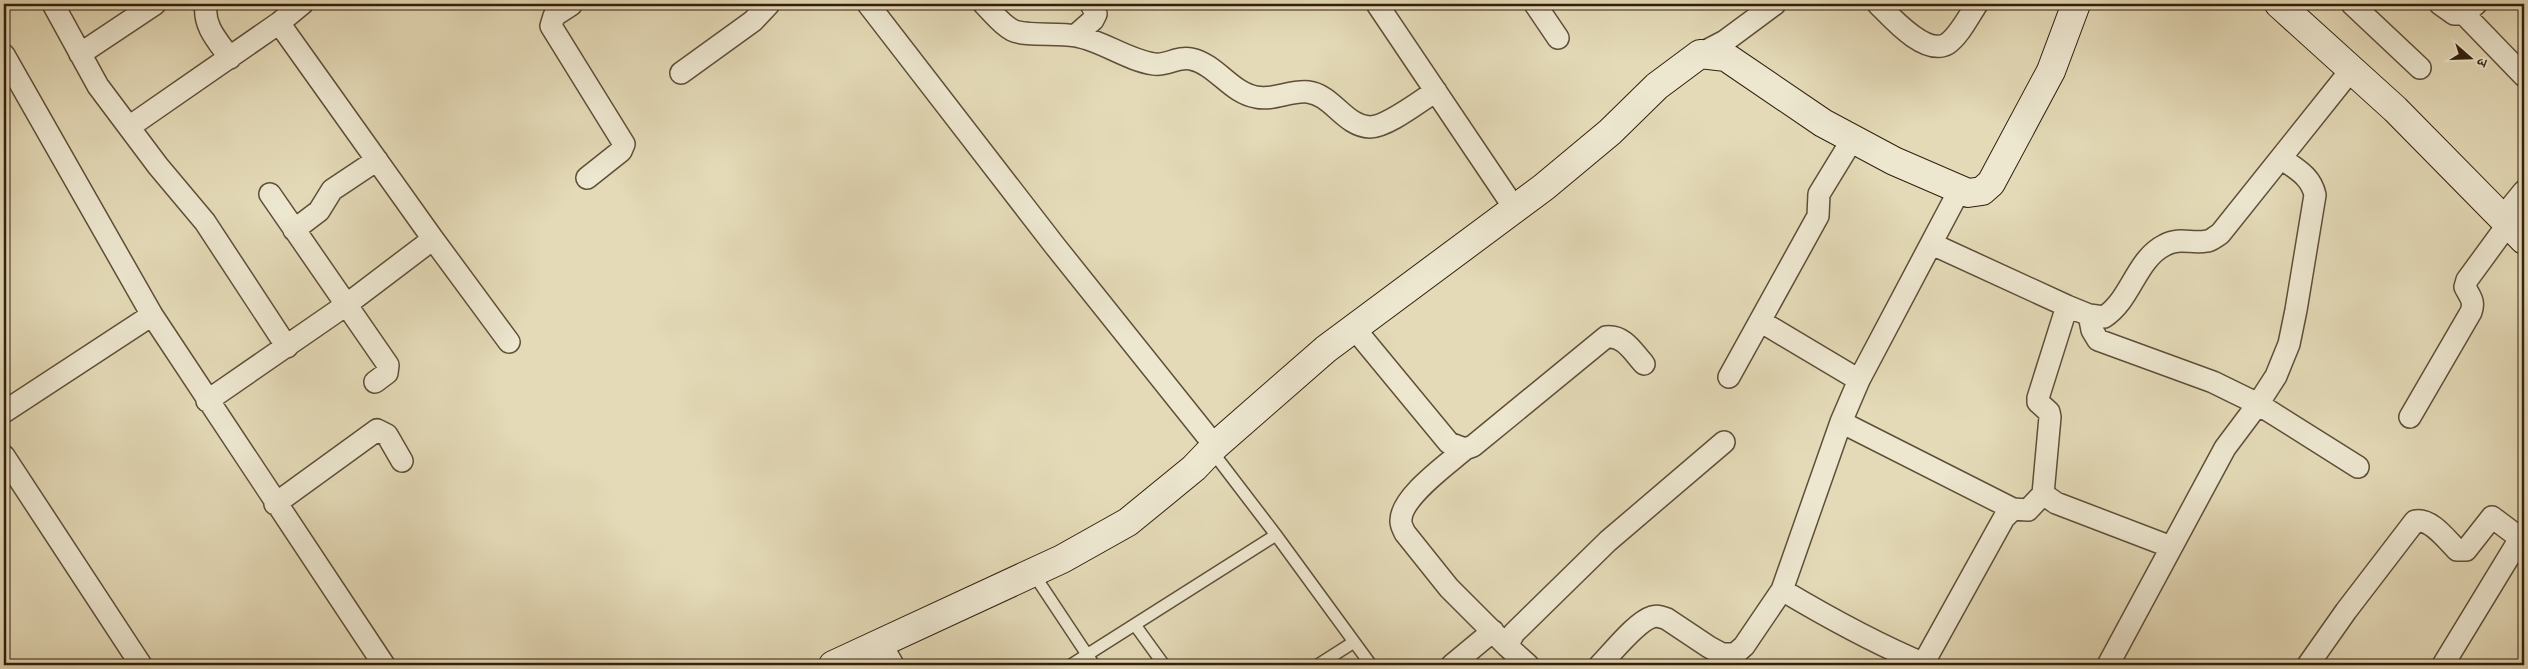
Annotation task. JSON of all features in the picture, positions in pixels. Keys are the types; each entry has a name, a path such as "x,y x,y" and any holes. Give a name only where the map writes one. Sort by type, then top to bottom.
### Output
{"street":[{"path":"53,4 98,86 205,222 287,346"},
{"path":"80,54 155,4"},
{"path":"206,4 205,16 207,22 230,58"},
{"path":"129,127 280,23 302,4"},
{"path":"576,4 554,16 551,26 624,144 621,151 587,178"},
{"path":"681,73 753,21 769,4"},
{"path":"868,4 1213,448"},
{"path":"984,4 1004,25 1012,30 1023,33 1051,32 1076,36 1154,64 1189,58 1200,62 1244,92 1255,97 1268,98 1297,92 1311,92 1327,100 1350,120 1362,126 1382,124 1436,91"},
{"path":"1076,36 1094,20 1096,14 1091,4"},
{"path":"1377,4 1515,209"},
{"path":"1535,4 1558,38"},
{"path":"1878,4 1925,45 1936,47 1946,44 1954,36 1977,4"},
{"path":"1700,54 1726,57 1823,123 1852,140 1968,193 1982,191 1991,182 2051,71 2076,4"},
{"path":"2352,4 2420,68"},
{"path":"2440,4 2454,14 2470,9 2524,76"},
{"path":"2281,5 2395,108 2511,227"},
{"path":"833,665 1062,559 1128,522 1194,468 1213,448 1326,349 1515,209 1610,132 1657,86 1700,54 1725,40 1767,7"},
{"path":"280,23 433,239 509,342"},
{"path":"4,55 152,315 275,504 384,665"},
{"path":"1932,244 2067,306 2089,315 2104,317 2116,310 2152,254 2165,244 2182,240 2208,242 2220,234 2351,70"},
{"path":"1729,377 1818,216 1819,194 1852,140"},
{"path":"2108,665 2225,448 2276,376 2289,344 2315,195 2312,184 2305,175 2281,158"},
{"path":"294,230 319,211 332,190 377,160"},
{"path":"1600,665 1649,617 1657,615 1667,619 1733,660 1744,646 1782,590 1796,555 1840,422 1859,380 1960,189"},
{"path":"2410,417 2474,306 2473,299 2465,287 2467,280 2511,227 2524,191"},
{"path":"270,194 388,365 387,373 375,382"},
{"path":"207,401 346,305 433,239"},
{"path":"1840,422 2013,509 2028,510 2043,494 2050,417 2048,412 2038,402 2038,398 2067,306"},
{"path":"4,412 152,315"},
{"path":"2089,315 2092,330 2098,340 2213,382 2258,404 2358,467"},
{"path":"1760,322 1859,380"},
{"path":"1354,328 1449,443 1465,449"},
{"path":"1528,665 1449,588 1405,533 1401,522 1402,511 1409,498 1465,449 1473,446 1606,337 1614,336 1621,339 1644,364"},
{"path":"275,504 377,430 387,435 402,461"},
{"path":"1452,665 1514,632 1572,574 1724,442"},
{"path":"4,456 141,665"},
{"path":"2043,494 2056,503 2171,547"},
{"path":"1782,590 1844,626 1925,664 2004,518 2013,509"},
{"path":"2314,663 2415,521 2422,520 2428,522 2457,550 2462,551 2466,550 2492,517 2522,535 2443,665"},
{"path":"880,642 893,665"}],"lane":[{"path":"1213,448 1371,665"},
{"path":"1071,665 1276,535"},
{"path":"1032,572 1094,665"},
{"path":"1135,625 1164,665"},
{"path":"1318,665 1354,642"}]}
